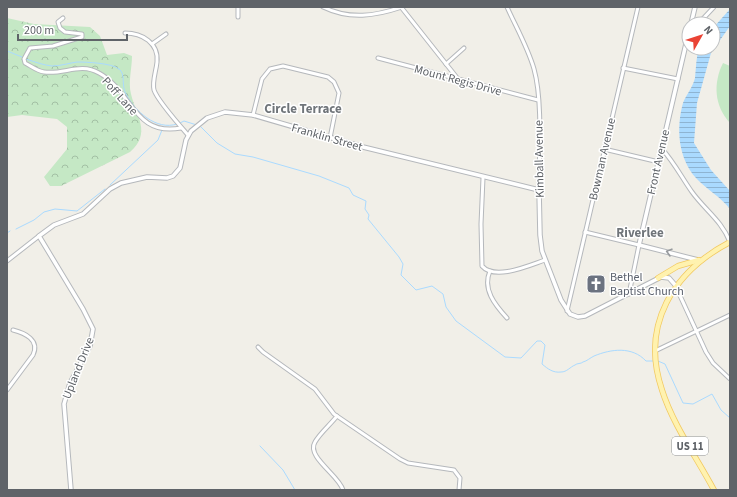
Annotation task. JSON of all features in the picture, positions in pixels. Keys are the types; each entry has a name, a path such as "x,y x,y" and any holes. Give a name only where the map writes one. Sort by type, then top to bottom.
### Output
{"main road":[{"name":"US 11","path":"714,490 666,402 656,364 655,351 661,316 676,286 699,260 730,242"},
{"path":"658,278 678,266 699,260"}],"street":[{"path":"238,7 238,17"},
{"path":"323,7 341,14 362,16 402,7 458,79"},
{"name":"Kimball Avenue","path":"507,7 534,68 538,100 541,244 545,260 567,311"},
{"name":"Bowman Avenue","path":"567,311 638,7"},
{"path":"706,16 714,7"},
{"name":"Poff Lane","path":"63,18 58,22 60,28 66,32 82,34 82,37 53,46 30,48 24,59 25,63 45,72 78,68 95,71 114,85 142,119 162,129 180,127"},
{"path":"125,32 140,35 152,44 157,55 153,83 156,96 188,135"},
{"path":"152,44 166,34"},
{"path":"446,64 464,48"},
{"name":"Front Avenue","path":"629,294 684,56"},
{"name":"Mount Regis Drive","path":"378,58 538,100"},
{"path":"253,116 262,79 270,69 283,66 328,78 334,82 339,93 330,138"},
{"path":"623,68 678,79"},
{"name":"Franklin Street","path":"7,261 54,226 83,214 110,189 121,183 147,177 167,178 173,176 180,168 188,135 195,126 214,114 225,112 253,116 330,138 484,178 539,190"},
{"path":"604,149 659,162"},
{"path":"662,149 673,161 697,198 718,219 730,242"},
{"path":"484,178 482,187 481,262 484,268 490,271 510,271 545,260"},
{"path":"585,232 699,260"},
{"name":"Upland Drive","path":"39,236 83,309 92,329 90,346 70,383 64,404 71,490"},
{"path":"490,271 487,280 489,292 496,305 507,318"},
{"path":"567,311 575,316 585,316 658,278 669,278 676,286 696,332 710,358 730,380"},
{"path":"655,351 730,315"},
{"path":"7,390 33,355 35,349 33,342 28,336 14,330"},
{"path":"258,346 263,352 315,389 337,416 353,425 403,461 454,470 460,478 459,490"},
{"path":"337,416 315,442 313,449 316,458 337,479 343,490"}],"green space":[{"path":"7,18 34,24 90,27 100,36 107,55 124,53 132,56 130,89 141,124 141,131 137,145 130,152 61,186 50,186 44,177 67,149 67,127 57,119 22,115 7,117"},
{"path":"723,63 730,66 730,123 721,109 717,94 718,78"}],"water":[{"path":"730,9 730,26 721,39 721,19"},
{"path":"698,56 710,56 697,103 694,143 711,170 730,191 730,209 696,178 685,161 682,152 679,132 681,113 683,103 695,78"}],"waterway":[{"path":"7,51 22,57"},
{"path":"26,59 52,66 81,62 99,63 116,67 121,71 126,94 141,113 147,118 161,125 177,124"},
{"path":"180,123 184,121 200,126 217,143 235,154 253,157 319,176 349,188 353,195 366,201 365,209 369,215 368,219 403,264 401,275 416,290 432,286 443,294 446,307 456,321 505,357 521,358 537,341 541,341 545,345 542,364 556,372 565,371 594,356 621,350 634,353 646,361 653,361"},
{"path":"110,185 158,140 162,130"},
{"path":"16,229 34,220 44,212 55,209 77,211 105,189"},
{"path":"658,361 665,364 683,403 693,404 712,394 721,410 730,418"},
{"path":"260,446 283,470 295,490"}],"place":[{"name":"Bethel Baptist Church","path":"596,284"}],"district":[{"name":"Circle Terrace","path":"303,108"},
{"name":"Riverlee","path":"640,232"}]}
